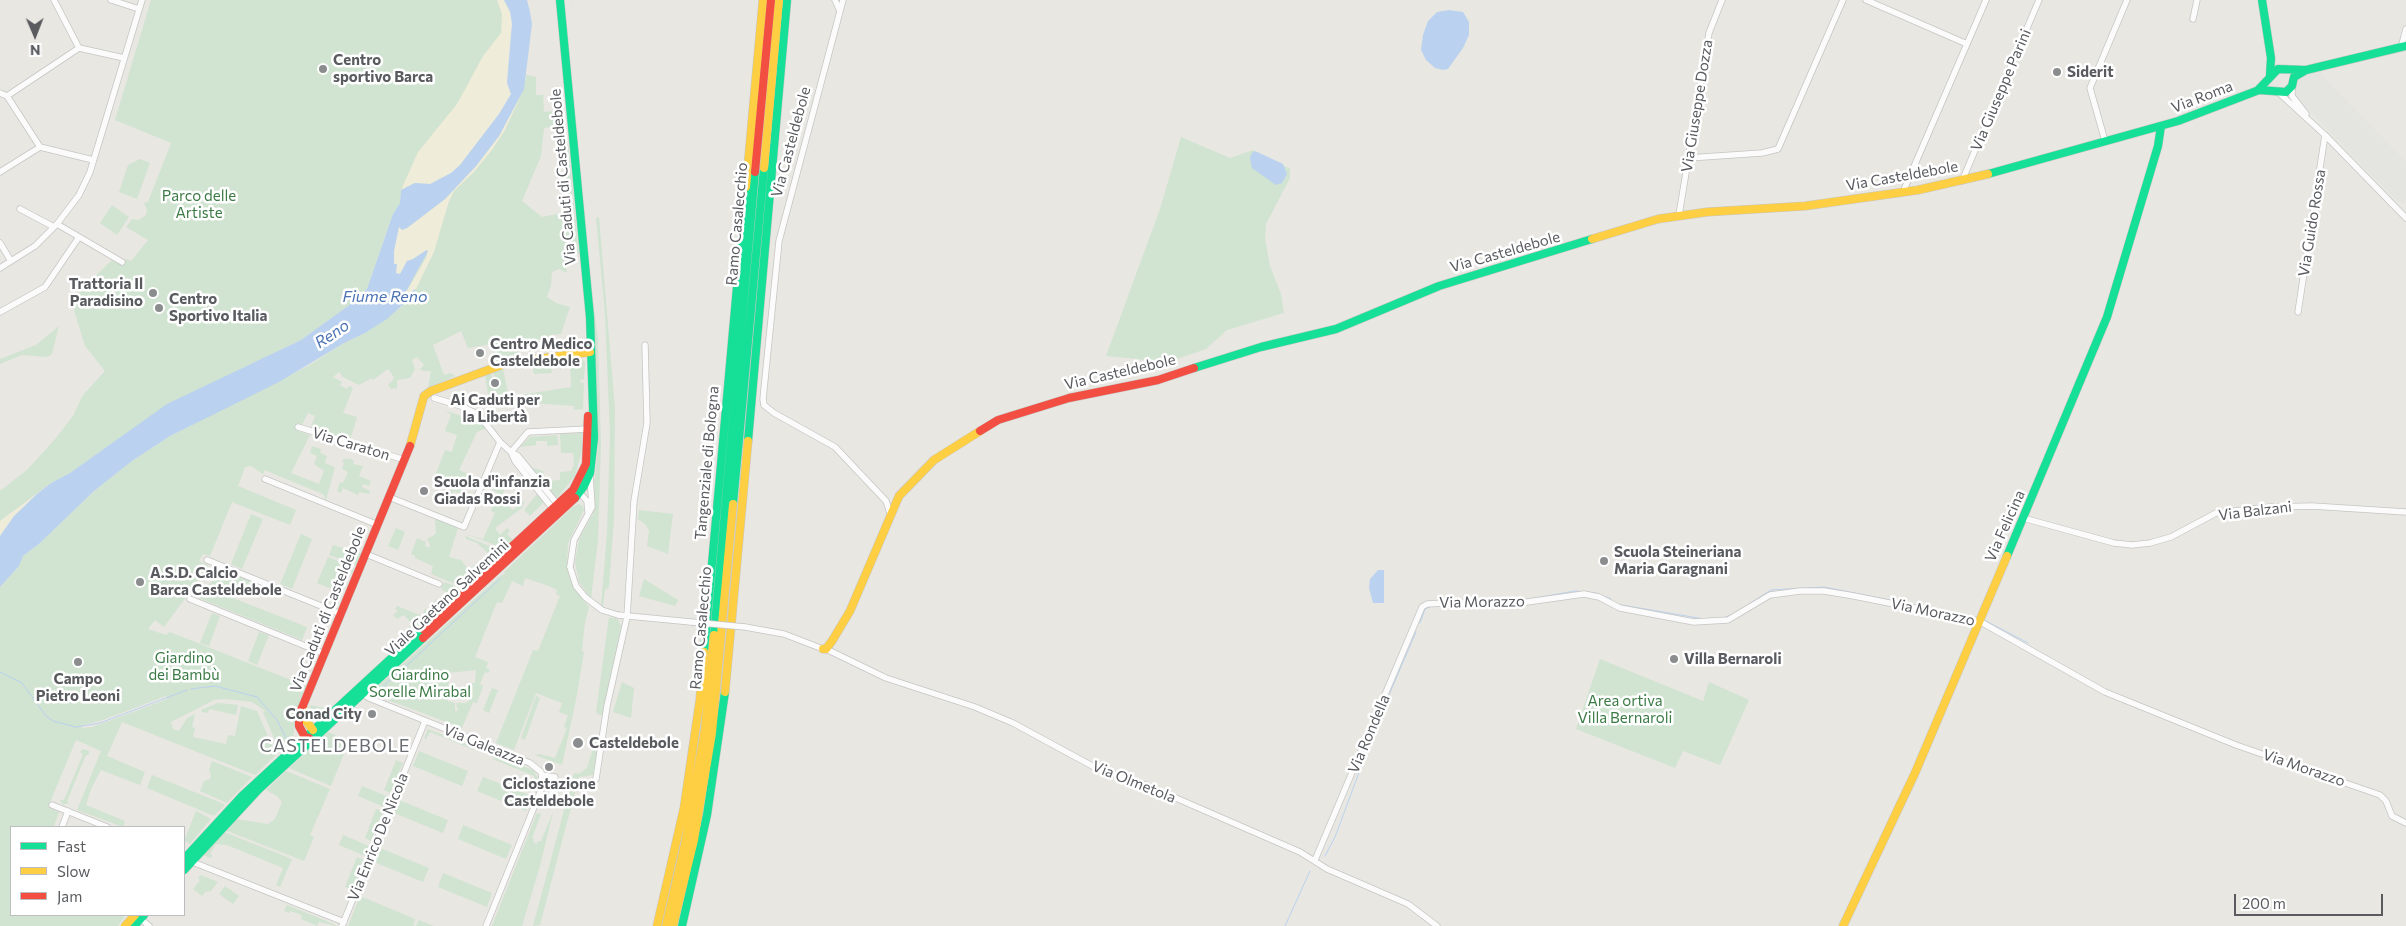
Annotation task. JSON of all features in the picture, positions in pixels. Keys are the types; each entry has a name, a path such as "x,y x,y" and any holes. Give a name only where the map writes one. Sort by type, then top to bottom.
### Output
{"main road":[{"name":"Via Caduti di Casteldebole","path":"560,0 590,317 591,372"},
{"name":"Tangenziale di Bologna","path":"657,926 684,808 700,699 762,0"},
{"name":"Ramo Casalecchio","path":"666,926 685,844 705,729 771,0"},
{"name":"Ramo Casalecchio","path":"673,926 694,840 712,733 779,0"},
{"path":"682,926 707,815 724,696 787,0"},
{"path":"2262,0 2271,58 2269,85 2276,92"},
{"name":"Via Roma","path":"2159,127 2195,116 2256,91 2278,69 2306,70 2403,47"},
{"path":"2271,58 2285,70 2292,83"},
{"name":"Via Roma","path":"2256,91 2286,92 2292,83 2306,70"},
{"name":"Via Casteldebole","path":"825,649 850,611 866,578 890,513 897,500 920,472 934,460 986,426 1012,414 1069,398 1158,380 1261,347 1336,329 1450,282 1630,227 1679,215 1805,206 1904,192 1962,181 2159,127"},
{"name":"Via Felicina","path":"1843,926 1915,773 2107,317 2158,146 2159,127"},
{"name":"Via Caduti di Casteldebole","path":"311,735 298,722 405,460 415,433 422,400 431,391 507,363 590,352"},
{"name":"Viale Gaetano Salvemini","path":"514,550 556,507 582,488 587,459 591,372"},
{"name":"Viale Gaetano Salvemini","path":"186,860 232,811 311,735 582,488 590,473 594,448 591,372"},
{"path":"125,926 137,916"},
{"path":"134,926 137,916"}],"street":[{"path":"54,0 79,48"},
{"path":"111,0 139,10"},
{"path":"0,268 35,246 56,225 79,195 93,160 142,0"},
{"path":"835,0 840,11"},
{"name":"Via Casteldebole","path":"843,0 779,241 763,399 764,406 774,413 835,447 886,501 890,513"},
{"name":"Via Giuseppe Dozza","path":"1679,215 1709,34 1722,0"},
{"path":"1688,158 1762,154 1778,149 1843,0"},
{"path":"1866,0 1967,44"},
{"path":"1904,192 1986,0"},
{"name":"Via Giuseppe Parini","path":"1962,181 2039,0"},
{"path":"2105,141 2090,88 2127,0"},
{"path":"2193,19 2196,2"},
{"name":"Via Roma","path":"2403,47 2406,29"},
{"path":"7,96 79,48 124,58"},
{"path":"2292,83 2292,96 2308,118"},
{"path":"2276,92 2308,118 2406,218"},
{"path":"0,93 7,96 40,147 93,160"},
{"name":"Via Guido Rossa","path":"2298,312 2325,135"},
{"path":"0,172 40,147"},
{"path":"20,208 79,237 122,262"},
{"path":"0,312 45,287 79,237"},
{"path":"0,243 11,261"},
{"path":"596,779 607,706 626,617 634,500 647,424 645,345"},
{"path":"434,398 464,407 479,415 500,442 518,456 556,507"},
{"name":"Via Caraton","path":"298,427 405,460"},
{"path":"511,452 528,432 588,429"},
{"path":"389,497 464,528 500,442"},
{"name":"Via Caduti di Casteldebole","path":"265,479 378,525"},
{"path":"582,488 587,501 588,514"},
{"path":"582,488 591,496 592,504 574,540 570,567 576,586 585,597 602,610 626,617 745,627 784,634 825,649"},
{"path":"886,501 897,500"},
{"name":"Via Balzani","path":"2023,518 2114,543 2132,545 2150,543 2171,537 2216,513 2270,506 2312,506 2406,512"},
{"path":"366,554 439,584"},
{"path":"206,560 341,614"},
{"name":"Via Morazzo","path":"1422,607 1427,604 1446,603 1520,603 1584,594 1599,597 1620,608 1643,614 1708,622 1736,617 1770,595 1800,591 1824,591 1979,621 2113,695 2236,745 2380,795 2386,801 2392,816 2406,823"},
{"path":"190,599 325,654"},
{"name":"Via Rondella","path":"1315,860 1422,607"},
{"name":"Via Olmetola","path":"825,649 886,678 975,706 1013,723 1096,768 1146,785 1315,860 1334,872 1408,904 1437,926"},
{"name":"Via Galeazza","path":"360,692 538,767 542,775 542,785 486,926"},
{"name":"Via Enrico De Nicola","path":"343,924 425,721"},
{"path":"542,775 555,777 550,802"},
{"path":"52,805 105,826"},
{"path":"62,826 68,811"},
{"path":"186,860 343,924"},
{"path":"137,916 149,926"}],"green space":[{"name":"Parco delle Artiste","path":"151,0 504,0 510,11 451,173 401,190 400,203 393,214 367,289 348,306 301,340 167,405 70,473 51,483 0,521 0,491 28,469 55,439 73,416 83,395 105,371 85,346 71,300 112,260 119,264 126,259 131,261 148,240 126,227 132,219 139,220 146,215 147,210 144,203 148,202 171,143 115,120"},
{"name":"Giardino dei Bambù","path":"526,75 536,77 536,95 543,95 544,112 565,110 566,125 544,128 541,156 522,201 542,217 566,212 563,143 568,140 579,254 563,255 567,273 559,269 552,272 551,286 547,297 556,303 570,307 561,334 517,344 519,356 496,361 491,344 468,348 461,331 433,345 444,375 451,373 455,376 428,388 431,371 420,369 424,365 417,357 412,360 415,369 410,378 397,380 397,388 391,389 388,385 394,377 388,369 373,380 372,378 359,385 343,377 339,372 333,377 342,382 340,385 347,389 349,386 353,388 343,413 357,417 350,440 311,427 315,416 308,413 299,431 310,435 291,473 319,484 324,471 314,464 317,456 310,453 312,446 321,449 320,453 327,456 325,463 335,467 326,500 323,494 265,470 263,474 251,466 245,467 238,486 296,510 290,525 232,502 210,556 203,554 199,561 208,565 207,569 164,627 155,620 148,629 166,635 170,632 306,686 296,712 293,740 280,752 263,712 265,711 252,702 225,699 214,700 171,722 173,729 179,731 187,718 195,714 192,727 195,728 193,737 226,744 228,735 235,736 241,706 257,711 276,755 255,775 122,722 107,756 145,772 140,785 101,770 91,789 86,805 125,821 123,826 120,826 77,810 101,751 76,740 48,807 59,812 54,826 10,826 10,916 125,916 118,926 0,926 0,587 19,566 23,556 40,543 94,491 132,461 170,436 308,366 344,343 365,333 401,307 414,291 404,295 407,292 407,228 418,219 526,79","holes":["166,696 167,699 92,727 81,728 83,725 100,721"]},
{"path":"1181,137 1230,158 1253,150 1290,169 1290,178 1266,224 1265,239 1270,266 1281,294 1284,313 1227,330 1206,349 1153,367 1147,360 1106,356 1160,209"},
{"path":"140,159 150,163 137,199 119,192 128,165"},
{"path":"112,205 129,217 117,235 100,223"},
{"path":"599,217 615,409 614,518 609,587 605,590 603,607 601,606 607,533 610,435 605,313 596,218"},
{"path":"592,294 598,339 601,444 598,540 591,599 579,582 575,562 579,539 593,514 595,505 594,484 598,450"},
{"path":"59,326 52,354 47,357 22,355 0,364 0,359 36,345"},
{"path":"570,358 580,358 585,362 584,379 580,380 581,383 584,383 583,409 574,410 574,406 489,400 485,375 491,373 493,385 497,385 493,372 503,369 508,393 513,393 514,396 571,387"},
{"path":"550,361 552,373 534,374 532,363"},
{"path":"446,411 462,416 468,414 466,417 479,422 487,428 477,432 459,470 470,475 465,483 459,482 457,488 473,494 472,498 454,491 450,502 447,500 452,487 434,479 445,450 452,452 457,435 445,431 451,415"},
{"path":"582,433 582,450 575,476 557,498 524,458 533,468 543,471 545,481 560,480 560,472 571,471 574,465 573,453 561,453 560,434"},
{"path":"557,435 558,445 547,446 547,441 536,441 536,445 520,447 530,437"},
{"path":"350,459 354,461 353,464 363,466 359,476 371,481 369,486 363,484 362,487 370,491 369,494 359,492 358,495 343,488 341,493 337,491 340,482 343,483 348,472 342,469 344,463 342,461"},
{"path":"488,479 496,482 495,486 504,490 501,500 513,510 525,500 522,508 495,528 500,535 507,528 510,531 507,534 513,540 503,548 466,534 483,539 495,513 491,511 497,492 485,487"},
{"path":"537,494 544,502 530,516 524,510"},
{"name":"Giardino Sorelle Mirabal","path":"579,504 583,506 584,510 568,543 567,568 575,589 589,607 585,622 582,651 584,652 577,695 562,765 535,755 539,754 555,758 567,728 564,727 568,715 559,712 562,703 536,693 514,750 496,743 533,650 538,651 560,596 556,594 557,590 549,586 525,578 523,586 512,581 502,603 498,602 496,604 475,657 488,662 486,668 490,670 488,673 485,672 480,684 483,686 477,703 473,702 462,728 375,695 374,690 500,576 505,574 504,572 574,506","holes":["476,670 475,683 472,683 465,691 471,699 466,703 456,703 458,711 455,711 455,703 448,701 449,673"]},
{"path":"639,510 673,514 668,554 647,546 649,531 645,524 638,519"},
{"path":"251,514 263,519 242,569 231,564"},
{"path":"435,519 458,528 449,557 461,560 469,570 475,564 480,569 462,587 431,574 433,566 415,558 411,554 417,538 426,542 425,546 429,548 430,545 427,539 436,534"},
{"path":"396,528 405,532 398,550 388,546"},
{"path":"301,534 312,539 292,589 280,584"},
{"path":"465,536 501,551 482,568 479,563 483,560 489,560 490,555 477,543 466,539"},
{"path":"333,545 361,553 356,565 329,555"},
{"path":"328,557 354,568 352,574 338,569 333,583 336,585 334,590 317,583"},
{"path":"216,567 256,583 249,582 243,598 231,594 230,597 307,627 302,640 199,598 216,576 212,573"},
{"path":"644,579 678,600 675,606 639,596"},
{"path":"444,582 461,588 406,639 401,634 412,624 404,615 397,619 393,615 398,611 395,609 397,606 422,616 425,609 428,610 436,599 441,601 448,599 449,597 446,595 448,593 441,589"},
{"path":"212,613 220,616 209,646 200,643"},
{"path":"609,617 618,619 621,626 603,715 599,715 596,712"},
{"path":"259,632 269,635 257,665 248,661"},
{"name":"Area ortiva Villa Bernaroli","path":"1600,659 1703,701 1709,682 1749,700 1720,765 1683,751 1675,768 1576,729"},
{"path":"622,682 634,688 631,718 613,712"},
{"path":"492,688 498,690 489,713 483,710"},
{"path":"536,696 540,698 525,740 521,738"},
{"path":"218,703 238,705 236,715 209,709 208,713 201,710"},
{"path":"310,705 328,710 319,719 313,719 308,714"},
{"path":"428,729 475,747 474,750 430,732 426,739 424,739"},
{"path":"328,732 349,741 331,786 289,768"},
{"path":"599,738 593,775 579,777 540,925 533,926 574,773 579,774 587,768 595,742"},
{"path":"83,749 89,751 89,755 86,755 67,801 69,803 63,805 60,800 64,800 83,754 80,752"},
{"path":"419,751 468,771 462,786 413,766"},
{"path":"495,755 533,770 538,778 537,785 534,776 493,759"},
{"path":"396,760 403,763 390,793 384,790"},
{"path":"212,761 252,777 227,803 200,791 204,781 210,779 209,770"},
{"path":"286,771 330,789 310,835 314,837 304,861 225,830 236,819 268,824 275,819 282,802 277,796 266,790"},
{"path":"152,775 225,805 214,816 147,788"},
{"path":"483,777 532,796 526,811 477,791"},
{"path":"362,786 389,797 384,807 358,796"},
{"path":"399,800 448,820 443,833 394,813"},
{"path":"376,809 383,811 371,841 365,838"},
{"path":"196,811 211,819 190,844 185,842"},
{"path":"553,812 540,866 522,926 492,926 537,813 541,814 532,838 534,839 533,842 537,844 538,841 541,841"},
{"path":"463,825 512,845 506,859 458,839"},
{"path":"224,832 292,859 280,887 276,885 283,868 227,845 216,844 210,854 212,855 211,858 203,855"},
{"path":"343,835 369,846 365,856 339,845"},
{"path":"380,848 429,868 423,882 374,862"},
{"path":"357,857 364,860 352,889 345,887"},
{"path":"443,873 492,893 487,907 438,887"},
{"path":"201,875 218,882 211,891 205,892 202,896 193,889 200,880 198,878"},
{"path":"225,886 239,896 233,904 219,894"},
{"path":"360,896 415,919 413,925 416,926 348,926"},
{"path":"287,905 336,926 319,922 317,926 301,919 302,915 284,911"},
{"path":"419,920 434,926 416,926"}],"sand":[{"path":"497,0 504,0 512,17 507,77 511,94 499,114 460,165 451,173 430,184 415,183 401,190 418,152 457,104 483,56 501,33 502,14"},
{"path":"524,89 505,130 492,150 474,172 454,191 449,201 434,252 416,289 404,296 427,256 427,250 413,259 400,274 396,273 394,251 399,227 407,228 445,199 476,166 499,136"},
{"path":"37,494 14,516 0,536 0,521"}],"water":[{"name":"Fiume Reno","path":"504,0 527,0 530,12 532,24 524,89 499,136 476,166 445,199 407,228 402,230 399,227 394,251 394,264 397,264 396,273 400,274 407,261 428,251 404,295 416,289 409,299 387,319 365,333 344,343 279,382 170,436 132,461 94,491 40,543 23,556 19,566 0,587 0,536 14,516 37,494 51,483 70,473 167,404 301,340 348,306 367,289 393,214 400,203 401,190 415,183 430,184 451,173 460,165 499,114 511,94 507,83 512,24 510,11"},
{"path":"1449,10 1463,12 1469,22 1469,35 1463,48 1448,69 1443,70 1435,68 1426,60 1421,50 1423,35 1428,21 1437,12"},
{"path":"1255,151 1283,164 1287,174 1282,183 1276,185 1252,168 1250,158"},
{"path":"1378,570 1384,570 1384,603 1373,603 1369,588 1370,579"}],"waterway":[{"path":"404,668 500,579"},
{"path":"1749,604 1771,590 1824,587 1976,617"},
{"path":"1524,600 1575,591 1596,593 1611,599"},
{"path":"1622,605 1704,619"},
{"path":"1420,623 1425,609 1432,606 1483,607"},
{"path":"1723,618 1731,615"},
{"path":"1984,620 2028,643"},
{"path":"1325,856 1335,837 1380,716 1416,632"},
{"path":"377,692 402,669"},
{"path":"0,672 22,683 46,716 53,721 76,727 100,723 187,690"},
{"path":"191,689 215,686 257,697 277,720 289,744"},
{"path":"1285,926 1310,871"}],"runway":[{"path":"2309,86 2406,186"}],"railway":[{"path":"571,0 600,292 607,389 606,494 598,604"},
{"path":"525,926 551,837 568,768 594,610"}],"traffic: fast":[{"path":"560,0 590,317 594,438 590,473 584,486 575,498"},
{"path":"748,441 787,0"},
{"path":"2262,0 2271,58 2270,75"},
{"path":"2258,90 2278,69 2306,70 2406,46"},
{"path":"1988,174 2178,121 2259,90 2286,92 2292,86 2294,77 2306,70"},
{"path":"2007,556 2107,317 2158,146 2161,126"},
{"path":"733,504 764,168"},
{"path":"714,635 755,172"},
{"path":"704,652 746,187"},
{"path":"1194,368 1261,347 1336,329 1439,286 1592,239"},
{"path":"185,858 242,796 423,629"},
{"path":"185,869 259,789 423,638"},
{"path":"682,926 707,815 725,692"},
{"path":"134,926 143,916"}],"traffic: slow":[{"path":"746,187 763,0"},
{"path":"764,168 779,0"},
{"path":"1592,239 1658,219 1707,212 1805,206 1918,190 1988,174"},
{"path":"410,446 424,396 431,391 507,363 590,352"},
{"path":"823,649 826,649 832,641 850,611 899,496 934,460 980,431"},
{"path":"725,692 748,441"},
{"path":"673,926 694,840 712,733 733,504"},
{"path":"1843,926 1915,773 2007,556"},
{"path":"666,926 685,844 705,729 714,635"},
{"path":"657,926 684,808 700,699 704,652"},
{"path":"303,708 304,718 313,730"},
{"path":"125,926 134,916"}],"traffic: jam":[{"path":"755,172 771,0"},
{"path":"980,431 998,420 1069,398 1158,380 1194,368"},
{"path":"423,629 573,490 586,464 588,416"},
{"path":"309,738 305,737 299,726 299,715 410,446"},
{"path":"423,638 575,498"}],"place":[{"name":"Centro sportivo Barca","path":"323,69"},
{"name":"Siderit","path":"2057,72"},
{"name":"Trattoria Il Paradisino","path":"153,293"},
{"name":"Centro Sportivo Italia","path":"159,308"},
{"name":"Centro Medico Casteldebole","path":"480,353"},
{"name":"Ai Caduti per la Libertà","path":"495,383"},
{"name":"Scuola d'infanzia Giadas Rossi","path":"424,491"},
{"name":"Scuola Steineriana Maria Garagnani","path":"1604,561"},
{"name":"A.S.D. Calcio Barca Casteldebole","path":"140,582"},
{"name":"Villa Bernaroli","path":"1674,659"},
{"name":"Campo Pietro Leoni","path":"78,662"},
{"name":"Conad City","path":"372,714"},
{"name":"Casteldebole","path":"578,743"},
{"name":"Ciclostazione Casteldebole","path":"549,767"}],"district":[{"name":"CASTELDEBOLE","path":"335,746"}],"water label":[{"name":"Reno","path":"332,334"}]}
